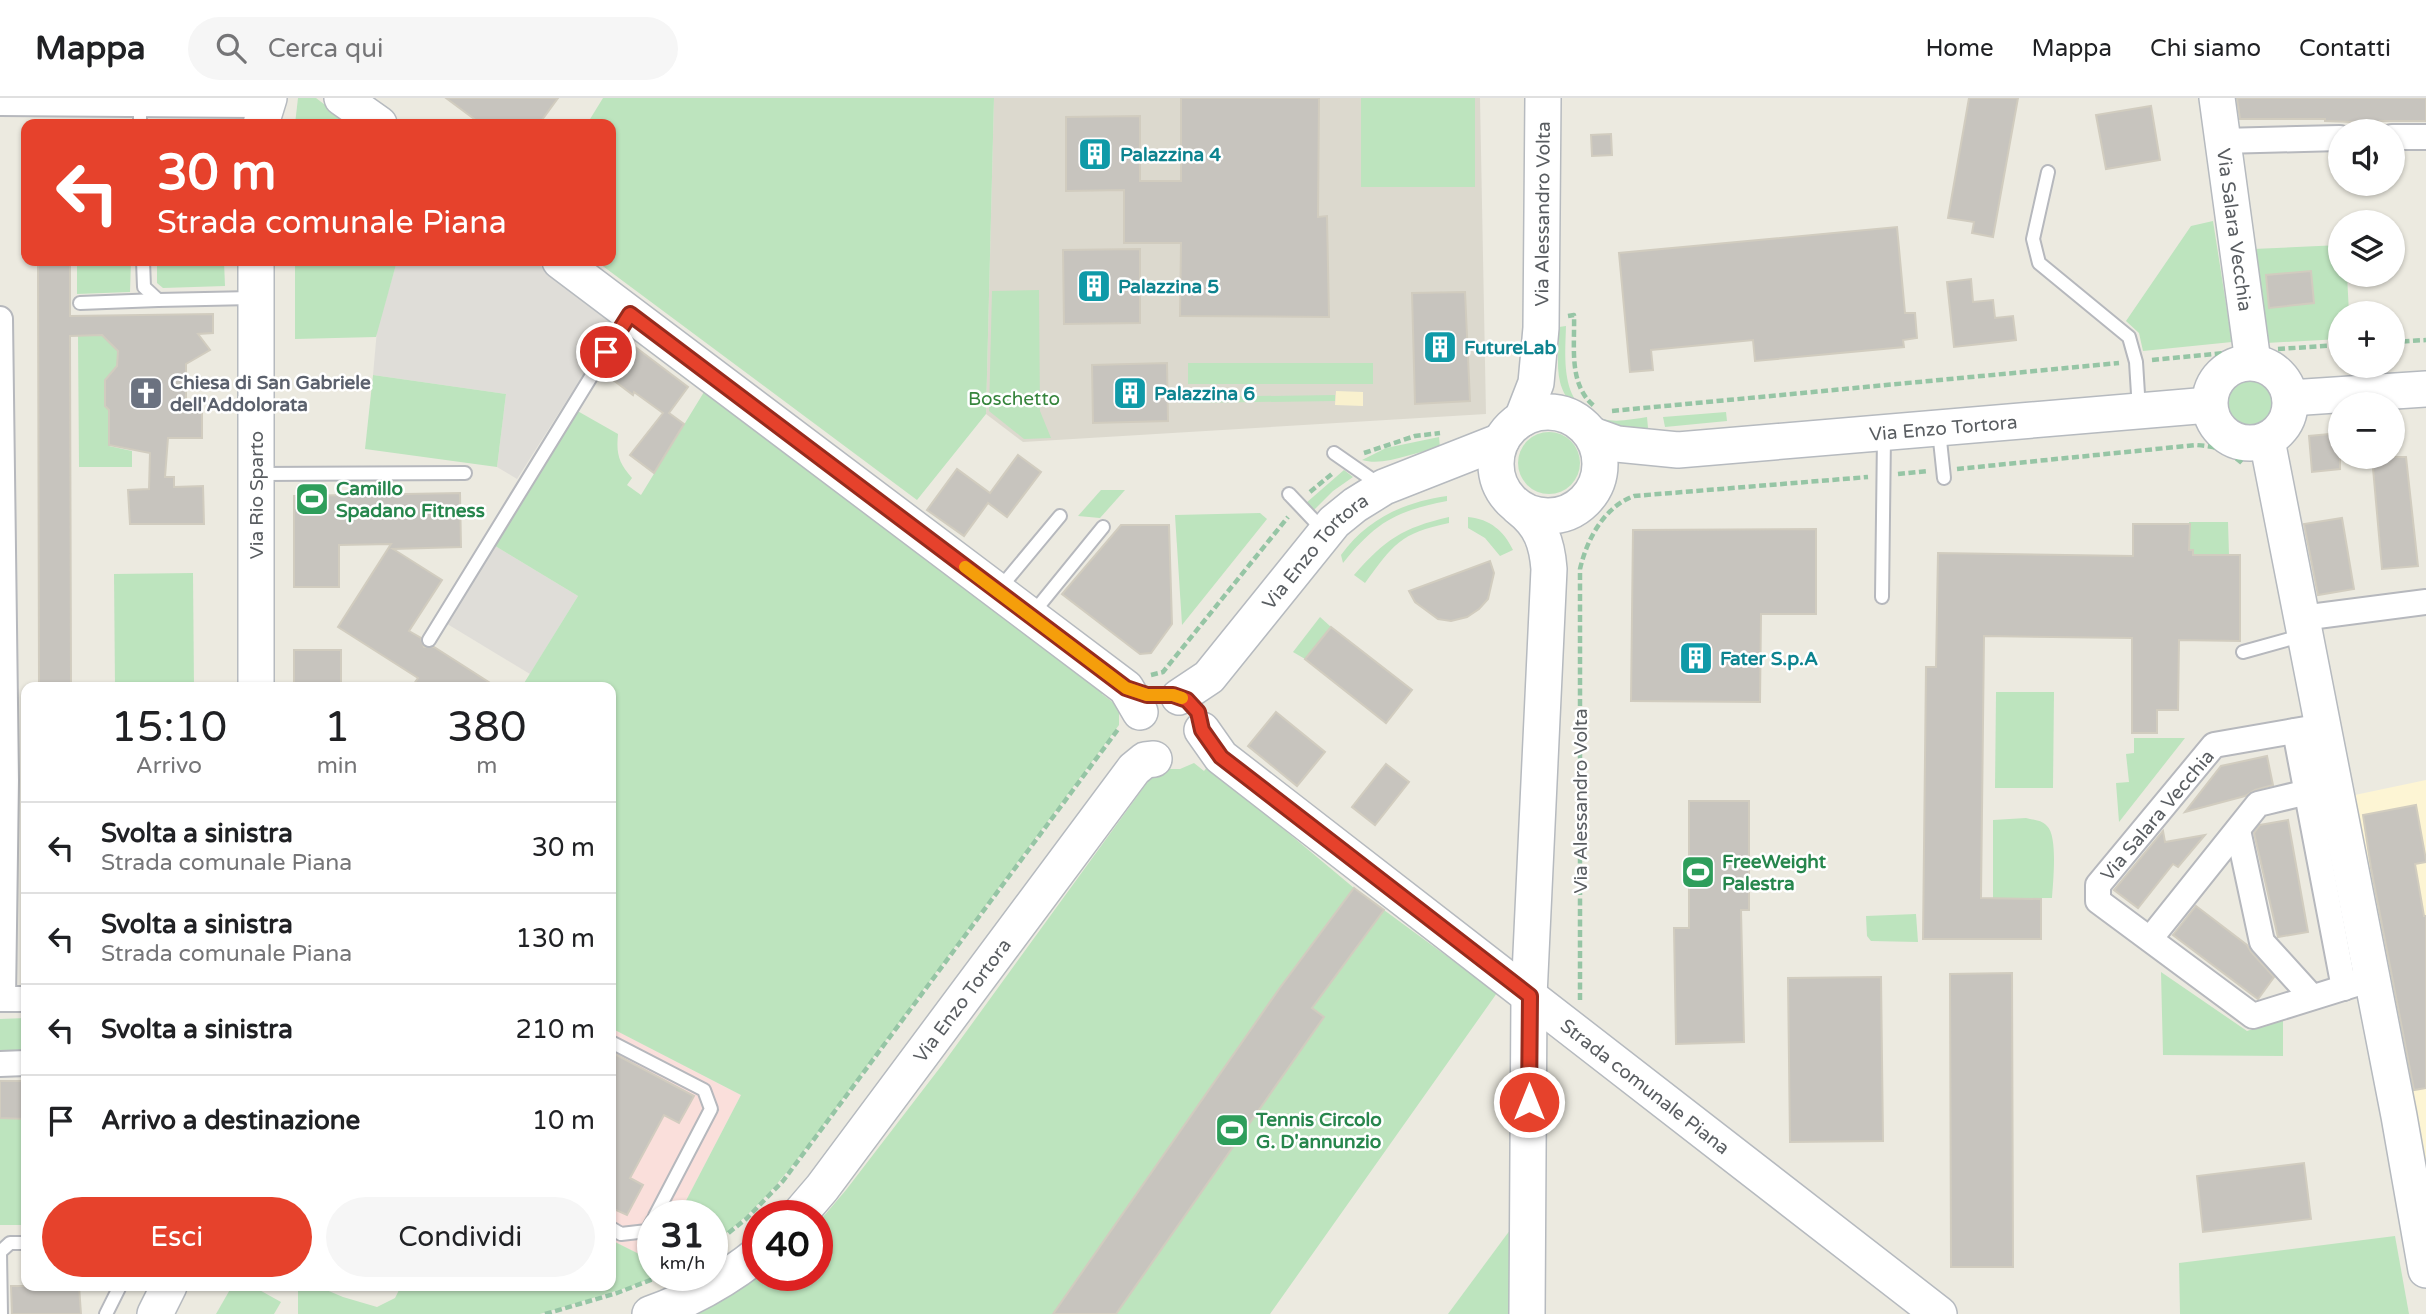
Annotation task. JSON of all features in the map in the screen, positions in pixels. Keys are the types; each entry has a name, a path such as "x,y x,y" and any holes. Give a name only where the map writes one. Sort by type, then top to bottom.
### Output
{"street":[{"path":"342,98 372,119"},
{"name":"Via Alessandro Volta","path":"1543,98 1554,385 1582,426"},
{"name":"Via Salara Vecchia","path":"2217,98 2252,356"},
{"path":"0,103 140,114 248,107"},
{"path":"2405,137 2426,137"},
{"path":"2222,141 2328,138"},
{"name":"Via Rio Sparto","path":"256,266 256,682"},
{"name":"Strada comunale Piana","path":"566,266 1031,616 1166,725 1530,996 1939,1314"},
{"path":"0,319 10,999"},
{"name":"Via Alessandro Volta","path":"1512,430 1536,383 1551,322"},
{"path":"2252,356 2278,373 2287,385 2290,398 2290,411 2277,433 2267,440 2254,443 2241,443 2229,438 2212,418 2209,405 2214,383 2231,367 2252,356"},
{"path":"2290,398 2369,379 2426,389"},
{"name":"Via Enzo Tortora","path":"1582,426 1617,444 1678,450 2209,405"},
{"path":"1547,412 1560,412 1582,426 1599,450 1601,466 1597,482 1583,503 1560,515 1546,516 1532,514 1512,500 1497,476 1496,458 1512,430 1547,412"},
{"name":"Via Enzo Tortora","path":"812,1200 1166,725 1209,677 1326,532 1355,505 1397,482 1512,430"},
{"path":"2267,440 2303,627 2309,729 2358,983 2407,1155 2426,1270"},
{"name":"Via Enzo Tortora","path":"1597,482 1629,467 1678,450"},
{"name":"Via Enzo Tortora","path":"1397,482 1437,476 1463,478 1512,500"},
{"name":"Via Alessandro Volta","path":"1512,500 1529,515 1542,534 1547,548 1564,569"},
{"name":"Via Alessandro Volta","path":"1527,1314 1530,996 1564,569 1556,546 1573,510"},
{"path":"2303,627 2426,602"},
{"name":"Via Salara Vecchia","path":"2309,729 2214,745 2098,885 2098,901 2253,1016 2358,983"},
{"path":"2150,939 2258,804 2321,789"},
{"path":"2238,830 2262,942 2312,998"},
{"path":"0,1064 21,1063"},
{"path":"650,1314 709,1287 742,1265"},
{"path":"155,1314 166,1291"}],"lane":[{"path":"2048,172 2033,239 2039,263 2129,337 2136,362 2139,411"},
{"path":"143,266 144,287 158,300"},
{"path":"80,303 256,298"},
{"path":"429,640 630,314"},
{"path":"1938,428 1944,478"},
{"path":"1882,597 1884,432"},
{"path":"1334,453 1397,482"},
{"path":"257,474 465,473"},
{"path":"1289,494 1326,532"},
{"path":"998,591 1059,516"},
{"path":"1031,616 1103,527"},
{"path":"2243,652 2303,627"},
{"path":"616,1045 704,1090 711,1109 663,1200"},
{"path":"616,1231 621,1234 637,1232"},
{"path":"1,1314 0,1252 10,1243 21,1243"},
{"path":"106,1314 118,1291"}],"path":[{"path":"1551,322 1574,315 1577,386 1593,406 1603,411 2136,362 2252,356 2328,346"},
{"path":"2405,341 2426,340"},
{"name":"Via Alessandro Volta","path":"1562,1021 1580,1012 1564,569"},
{"path":"728,1233 757,1209 791,1171 1007,876 1166,725"},
{"path":"545,1314 637,1285"}],"shaded area":[{"path":"994,98 1480,98 1486,414 1023,442 986,414"},
{"path":"396,266 540,266 617,321 517,479 497,467 506,394 373,375 377,330"},
{"path":"492,544 578,596 530,674 444,622"},
{"path":"2426,780 2426,1213 2350,796"},
{"path":"616,1031 741,1095 686,1200 637,1200 637,1253 616,1242"}],"green space":[{"path":"298,98 316,98 343,119 296,119"},
{"path":"603,98 994,98 986,414 917,500 603,266 616,266 616,119 590,119"},
{"path":"1361,98 1475,98 1475,187 1361,187"},
{"path":"2213,221 2232,342 2143,351 2139,333 2126,321 2191,226"},
{"path":"2328,246 2328,287 2348,287 2348,301 2328,301 2328,340 2266,343 2253,249"},
{"path":"77,266 131,266 130,292 77,294"},
{"path":"157,266 224,266 225,286 163,288 157,283"},
{"path":"295,266 396,266 376,337 295,339"},
{"name":"Boschetto","path":"1039,290 1040,411 1051,438 1024,439 989,411 992,291"},
{"path":"1566,326 1568,381 1579,405 1589,413 1608,420 1647,417 1648,428 1605,428 1586,419 1575,408 1562,389 1559,375 1559,327"},
{"path":"78,335 102,335 118,351 117,366 105,380 105,406 116,418 117,427 109,427 109,446 132,451 132,467 79,467"},
{"path":"1188,363 1373,363 1373,384 1188,384"},
{"path":"2250,373 2267,378 2275,386 2280,403 2275,420 2267,428 2250,433 2233,428 2225,420 2220,403 2225,386 2233,378"},
{"path":"373,375 506,394 497,467 365,449"},
{"path":"704,392 1106,688 1102,694 1119,707 1119,725 816,1135 762,1200 742,1200 742,1220 728,1231 728,1200 686,1200 741,1095 616,1031 616,682 525,682 578,596 492,544 574,409 618,434 619,458 632,478 627,485 641,495"},
{"path":"1335,395 1335,401 1188,403 1188,397"},
{"path":"1726,412 1727,421 1665,427 1663,417"},
{"path":"1549,432 1571,441 1580,463 1571,485 1549,494 1527,485 1518,463 1527,441"},
{"path":"1439,437 1440,448 1380,462 1362,460 1386,448"},
{"path":"1344,470 1353,477 1333,491 1314,510 1306,503"},
{"path":"1101,490 1125,490 1100,518 1078,516"},
{"path":"1447,496 1447,501 1414,509 1388,520 1366,537 1343,563 1341,555 1351,542 1375,522 1401,508"},
{"path":"1260,513 1267,519 1182,625 1175,515"},
{"path":"1449,517 1449,523 1419,531 1399,542 1365,583 1354,575 1376,552 1396,537 1419,526"},
{"path":"1468,517 1483,520 1495,527 1513,550 1500,556 1485,538 1468,528"},
{"path":"2189,522 2228,522 2229,555 2193,555 2193,550 2189,550"},
{"path":"193,573 194,682 115,682 114,574"},
{"path":"1320,617 1331,627 1305,659 1293,652"},
{"path":"1996,692 2054,692 2053,788 1995,788"},
{"path":"2134,738 2185,738 2119,822 2116,783 2129,782 2126,754 2134,753"},
{"path":"1194,763 1204,771 1208,766 1354,888 1497,993 1270,1314 696,1314 742,1288 742,1291 833,1291 833,1205 942,1065 1157,769 1180,769"},
{"path":"2026,818 2043,822 2053,839 2052,898 1993,898 1993,820"},
{"path":"1916,914 1918,942 1871,941 1867,936 1866,916"},
{"path":"2161,972 2247,1031 2283,1019 2283,1056 2163,1055"},
{"path":"21,1018 21,1058 0,1058 0,1019"},
{"path":"0,1118 21,1119 21,1225 0,1225"},
{"path":"1516,1222 1515,1314 1448,1314"},
{"path":"2395,1236 2409,1314 2180,1314 2179,1263"},
{"path":"616,1242 637,1253 637,1284 616,1291"},
{"path":"229,1291 261,1291 281,1302 274,1314 216,1314"},
{"path":"298,1291 329,1291 377,1307 395,1298 398,1291 616,1291 540,1314 298,1314"}],"sand":[{"path":"1336,391 1363,392 1363,406 1335,405"}],"building":[{"path":"446,98 558,98 543,119 474,119"},
{"path":"1181,98 1319,98 1318,217 1327,216 1329,317 1180,316 1181,243 1124,243 1124,190 1066,191 1066,117 1140,116 1140,181 1181,181"},
{"path":"1969,98 2018,98 1993,237 1972,233 1974,222 1948,218"},
{"path":"2237,98 2426,98 2426,121 2240,119"},
{"path":"2151,106 2160,160 2106,169 2096,115"},
{"path":"1611,134 1612,155 1592,156 1591,135"},
{"path":"1897,227 1905,313 1915,313 1917,338 1903,340 1904,347 1755,361 1753,340 1651,350 1653,370 1630,372 1619,253"},
{"name":"Palazzina 5","path":"1140,249 1140,323 1064,324 1063,250"},
{"path":"38,266 70,266 70,316 213,314 213,333 198,334 210,350 186,364 186,408 202,409 202,438 168,438 165,477 174,477 174,487 203,486 204,524 130,524 128,490 149,489 150,453 109,445 109,410 105,406 105,380 117,366 118,351 102,335 70,336 71,682 39,682"},
{"path":"2311,271 2314,303 2269,308 2266,275"},
{"path":"1971,279 1973,302 1993,300 1995,318 2013,316 2016,340 1954,347 1947,282"},
{"name":"FutureLab","path":"1465,292 1470,401 1415,404 1412,293"},
{"path":"626,340 688,387 669,413 684,424 654,473 630,455 663,413 604,373"},
{"name":"Palazzina 6","path":"1167,363 1168,421 1093,423 1092,365"},
{"path":"2328,434 2328,469 2340,469 2312,472 2309,436"},
{"path":"1018,455 1041,472 1007,517 988,503 964,536 927,510 957,469 990,493"},
{"path":"2406,457 2418,566 2382,569 2373,469 2405,469"},
{"path":"460,493 461,547 393,549 442,580 409,631 421,638 424,647 434,647 489,682 415,682 418,678 338,627 391,544 339,545 339,587 294,587 294,496"},
{"path":"2342,518 2354,589 2318,595 2304,524"},
{"path":"2133,524 2190,524 2189,550 2193,550 2193,555 2240,555 2240,641 2179,640 2178,710 2157,710 2157,733 2132,733 2132,638 1984,636 1981,898 2041,899 2041,939 1923,939 1926,667 1936,667 1938,553 2133,556"},
{"path":"1121,525 1169,525 1172,624 1151,653 1140,654 1062,594"},
{"name":"Fater S.p.A","path":"1816,529 1816,614 1761,614 1760,702 1631,701 1633,530"},
{"path":"1490,561 1494,573 1488,599 1467,617 1451,621 1438,619 1415,602 1409,591"},
{"path":"1331,627 1412,690 1386,723 1305,659"},
{"path":"294,650 341,650 341,682 294,682"},
{"path":"1276,712 1325,752 1297,786 1248,746"},
{"path":"2267,756 2273,785 2245,796 2185,812 2221,766"},
{"path":"1386,764 1409,782 1375,825 1352,807"},
{"path":"1689,801 1749,801 1749,910 1741,910 1744,1042 1676,1044 1674,928 1689,928"},
{"path":"2416,805 2426,860 2415,864 2426,916 2426,1088 2414,1090 2363,815"},
{"path":"2288,820 2308,932 2278,937 2254,833 2260,825"},
{"path":"2163,831 2165,842 2205,835 2178,867 2173,864 2138,908 2114,890"},
{"name":"Tennis Circolo G. D'annunzio","path":"1354,888 1384,910 1312,1008 1324,1017 1116,1314 1053,1314 1279,989"},
{"path":"2196,906 2247,945 2274,977 2258,999 2173,935"},
{"path":"2012,973 2013,1267 1951,1267 1950,974"},
{"path":"1881,977 1883,1141 1790,1142 1788,978"},
{"path":"616,1055 694,1096 679,1123 664,1115 630,1178 643,1185 627,1215 616,1210"},
{"path":"0,1081 21,1081 21,1119 0,1118"},
{"path":"2304,1163 2311,1219 2203,1232 2197,1176"},
{"path":"11,1286 21,1286 21,1291 79,1291 81,1314 12,1314"}],"slow traffic":[{"path":"965,567 1126,688 1147,695 1173,695 1182,698"}],"place":[{"name":"Palazzina 4","path":"1095,154"},
{"name":"Palazzina 5","path":"1094,286"},
{"name":"FutureLab","path":"1440,347"},
{"name":"Chiesa di San Gabriele dell'Addolorata","path":"146,393"},
{"name":"Palazzina 6","path":"1130,393"},
{"name":"Camillo Spadano Fitness","path":"312,499"},
{"name":"Fater S.p.A","path":"1696,658"},
{"name":"FreeWeight Palestra","path":"1698,872"},
{"name":"Tennis Circolo G. D'annunzio","path":"1232,1130"}],"route":[{"path":"606,352 630,314 1126,688 1147,695 1167,695 1187,700 1198,712 1202,730 1221,757 1530,996 1529,1102"}]}
